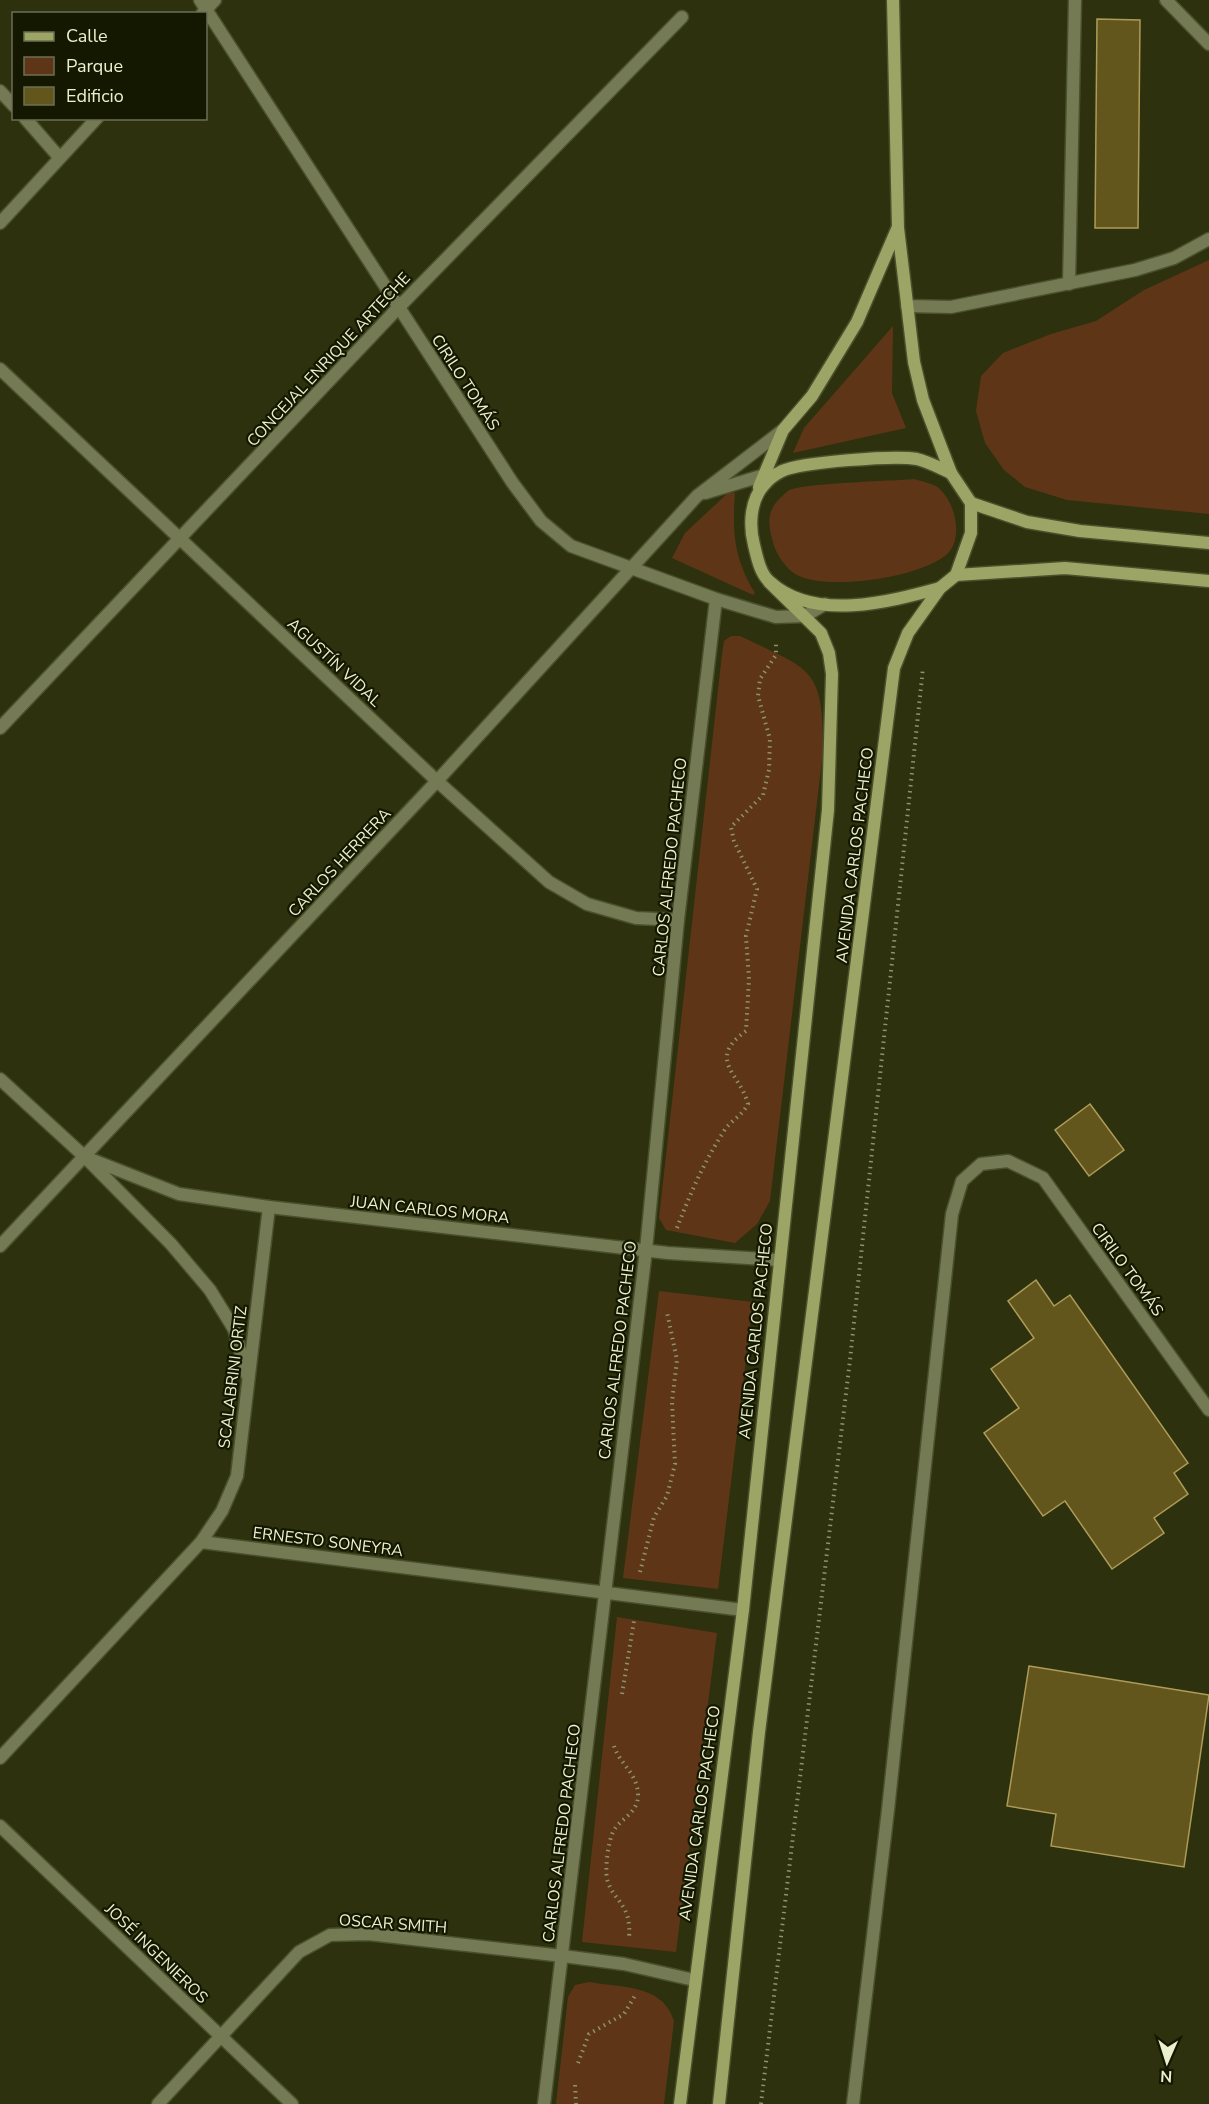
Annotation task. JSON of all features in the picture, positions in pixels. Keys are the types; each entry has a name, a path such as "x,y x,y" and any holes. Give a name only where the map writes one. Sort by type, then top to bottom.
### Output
{"main road":[{"name":"AVENIDA CARLOS PACHECO","path":"893,0 898,228 914,362 923,400 951,473 971,502"},
{"name":"AVENIDA CARLOS PACHECO","path":"680,2104 743,1610 778,1260 828,810 832,674 829,653 821,633 769,582 758,562 753,540 753,502 783,430 812,396 857,322 898,228"},
{"path":"753,502 764,485 781,471 846,461 917,459 951,473"},
{"path":"1209,543 1048,526 1027,522 971,502 972,533 956,575 1065,568 1209,581"},
{"name":"AVENIDA CARLOS PACHECO","path":"719,2104 759,1732 894,668 908,633 940,588 956,575"},
{"name":"AVENIDA CARLOS PACHECO","path":"769,582 803,601 848,606 878,603 940,588"}],"street":[{"path":"1069,284 1075,0"},
{"path":"1166,0 1209,44"},
{"name":"CIRILO TOMÁS","path":"206,6 398,308 512,482 541,521 571,546 716,599 776,617 805,616 825,604"},
{"name":"CONCEJAL ENRIQUE ARTECHE","path":"0,728 398,308 682,17"},
{"path":"0,91 12,104"},
{"path":"27,120 59,157"},
{"path":"0,223 95,120"},
{"path":"907,306 951,307 1069,284 1164,261 1209,239"},
{"name":"AGUSTÍN VIDAL","path":"0,369 437,781 549,882 587,904 636,918 678,921"},
{"name":"CARLOS HERRERA","path":"0,1246 437,781 697,496 783,430"},
{"name":"CARLOS HERRERA","path":"697,496 765,473 781,471"},
{"name":"CARLOS ALFREDO PACHECO","path":"544,2104 646,1250 678,921 716,599"},
{"name":"JUAN CARLOS MORA","path":"0,1079 85,1157 171,1244 210,1290 234,1329 247,1376"},
{"name":"JUAN CARLOS MORA","path":"85,1157 179,1194 269,1207 668,1253 778,1260"},
{"name":"CIRILO TOMÁS","path":"853,2104 888,1810 952,1214 962,1181 981,1164 1008,1161 1043,1178 1209,1410"},
{"name":"SCALABRINI ORTIZ","path":"201,1542 222,1511 237,1476 247,1376 269,1207"},
{"path":"0,1758 201,1542"},
{"name":"ERNESTO SONEYRA","path":"201,1542 743,1610"},
{"name":"JOSÉ INGENIEROS","path":"0,1826 292,2104"},
{"name":"OSCAR SMITH","path":"158,2104 299,1952 330,1935 368,1934 563,1956 624,1964 694,1980"}],"path":[{"path":"668,1253 694,1184 725,1129 744,1112 748,1104 746,1096 731,1074 726,1058 731,1042 746,1031 749,1015 746,936 757,889 734,841 731,827 763,795 769,770 770,740 758,696 760,679 776,654 776,617"},
{"path":"761,2104 850,1360 925,672 908,633"},
{"path":"621,1695 642,1558 654,1517 667,1496 675,1464 672,1402 676,1360 666,1309"},
{"path":"576,2072 589,2034 624,2014 639,1990 624,1964 630,1935 628,1913 607,1879 614,1832 633,1812 638,1795 633,1774 614,1748 615,1737"},
{"path":"574,2083 576,2104"}],"green space":[{"path":"1209,260 1209,514 1067,500 1025,487 1004,470 985,443 976,411 981,376 1003,353 1051,334 1096,321 1144,290"},
{"path":"893,326 892,393 906,428 793,453 804,428"},
{"path":"914,479 936,486 943,492 953,509 956,530 952,548 933,563 895,576 873,580 830,582 811,580 797,575 779,556 774,546 769,520 776,502 788,491 827,484"},
{"path":"729,492 735,493 736,545 743,569 755,593 753,595 672,558 685,533"},
{"path":"731,636 740,636 783,656 808,674 816,686 823,723 823,751 770,1201 757,1224 735,1243 666,1230 659,1218 722,654 724,641"},
{"path":"659,1291 753,1302 718,1589 623,1578"},
{"path":"617,1617 717,1633 676,1952 582,1942"},
{"path":"589,1982 640,1990 661,2000 669,2009 674,2021 664,2104 556,2104 568,1997 575,1985"}],"building":[{"path":"1097,19 1140,20 1138,228 1095,228"},
{"path":"1090,1104 1124,1150 1089,1176 1055,1130"},
{"path":"1036,1280 1054,1306 1070,1295 1188,1463 1174,1473 1188,1494 1154,1518 1164,1533 1112,1569 1065,1501 1043,1516 984,1433 1019,1408 991,1369 1034,1338 1008,1301"},
{"path":"1029,1666 1209,1695 1184,1867 1051,1846 1056,1814 1007,1806"}]}
